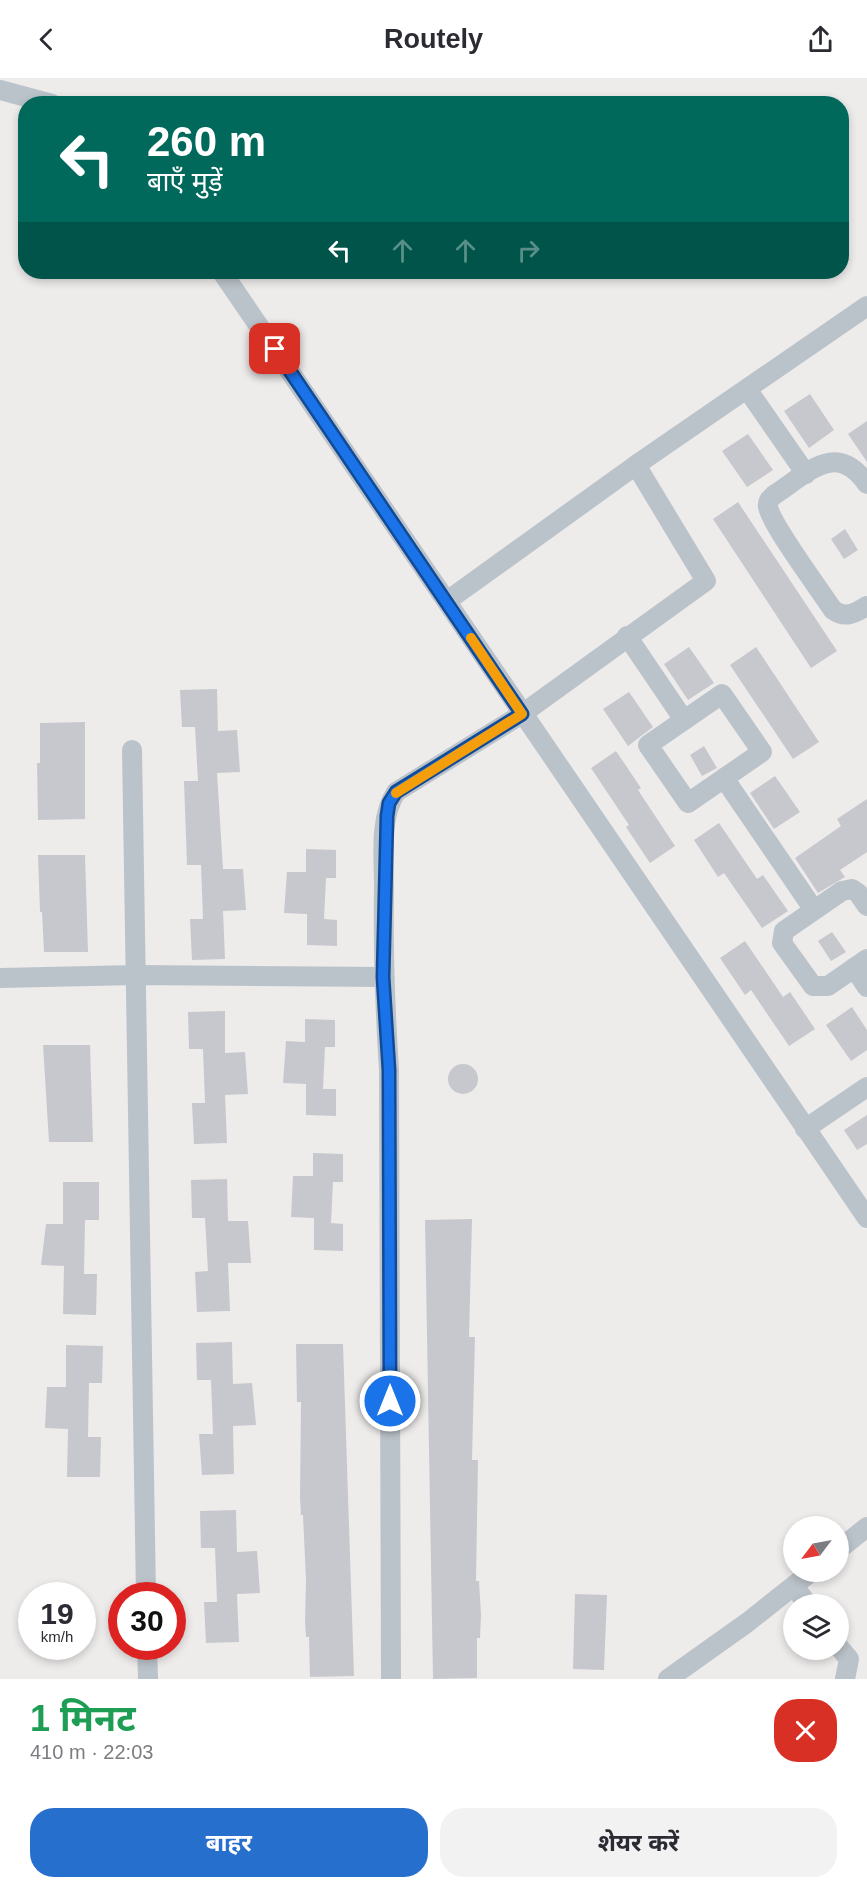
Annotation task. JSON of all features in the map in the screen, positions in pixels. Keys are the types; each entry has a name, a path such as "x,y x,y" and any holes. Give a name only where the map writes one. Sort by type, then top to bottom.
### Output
{"street":[{"path":"0,90 22,96"},
{"path":"227,279 867,1218"},
{"path":"447,601 636,465 867,306"},
{"path":"747,389 806,474"},
{"path":"867,484 856,469 843,462 826,462 769,501 771,515 833,610 840,615 848,616 867,606"},
{"path":"391,1679 389,1082 383,977 385,835 389,803 396,792 522,714 706,581 636,465"},
{"path":"627,636 684,720"},
{"path":"722,694 762,752 724,778 688,803 648,745 722,694"},
{"path":"132,750 146,1582"},
{"path":"724,778 814,910"},
{"path":"867,906 858,893 852,889 842,891 784,931 782,943 813,986 828,986 860,963 867,987"},
{"path":"0,978 136,975 383,977"},
{"path":"806,1129 867,1087"},
{"path":"849,1541 867,1527"},
{"path":"669,1679 748,1623 799,1582"},
{"path":"794,1586 800,1594"},
{"path":"845,1679 851,1656"},
{"path":"147,1660 148,1679"}],"building":[{"path":"810,394 834,430 809,448 784,411"},
{"path":"867,421 867,462 848,434"},
{"path":"748,434 773,470 747,487 722,451"},
{"path":"738,502 837,651 811,668 713,519"},
{"path":"845,529 858,550 844,559 831,539"},
{"path":"689,647 714,683 688,700 664,664"},
{"path":"756,647 819,742 793,759 730,665"},
{"path":"217,689 218,731 237,730 240,772 217,773 223,869 243,869 246,910 223,911 225,959 192,960 190,919 203,919 201,865 187,865 184,781 198,781 195,727 182,727 180,690"},
{"path":"629,692 653,727 628,746 603,709"},
{"path":"85,722 85,819 38,820 37,763 40,763 40,723"},
{"path":"704,746 717,768 702,776 690,755"},
{"path":"616,751 641,788 638,790 675,846 650,863 626,827 629,825 591,768"},
{"path":"775,776 800,812 774,829 750,793"},
{"path":"867,799 867,852 840,870 845,877 818,893 795,858 841,826 837,819"},
{"path":"719,823 757,879 763,875 788,911 762,928 724,873 718,877 694,840"},
{"path":"306,849 336,850 336,878 326,878 324,919 337,920 337,946 307,945 307,914 284,913 287,872 306,872"},
{"path":"38,855 85,855 88,952 44,952"},
{"path":"832,932 846,952 831,961 818,941"},
{"path":"745,941 783,997 790,992 815,1029 789,1046 751,990 745,995 720,958"},
{"path":"852,1007 867,1030 867,1050 851,1061 826,1025"},
{"path":"225,1011 225,1053 245,1052 248,1094 225,1095 227,1143 194,1144 192,1103 205,1103 203,1049 189,1049 188,1012"},
{"path":"305,1019 335,1020 335,1047 325,1047 323,1089 336,1089 336,1116 306,1115 306,1084 283,1083 286,1041 305,1042"},
{"path":"43,1045 90,1045 93,1142 49,1142"},
{"path":"463,1064 474,1068 478,1079 474,1090 463,1094 452,1090 448,1079 452,1068"},
{"path":"867,1115 867,1144 857,1150 844,1130"},
{"path":"313,1153 343,1154 343,1182 333,1182 331,1223 343,1224 343,1251 314,1250 314,1218 291,1217 293,1176 313,1176"},
{"path":"227,1179 228,1221 248,1221 251,1263 228,1263 230,1311 197,1312 195,1272 208,1271 205,1218 192,1218 191,1180"},
{"path":"63,1182 99,1182 99,1220 85,1220 84,1274 97,1274 96,1315 63,1314 64,1266 41,1265 46,1224 63,1224"},
{"path":"472,1219 469,1337 475,1337 472,1460 478,1460 476,1581 479,1581 481,1615 480,1638 477,1638 477,1678 433,1679 425,1220"},
{"path":"232,1342 233,1384 252,1383 256,1425 233,1426 234,1474 202,1475 199,1434 213,1434 211,1380 197,1380 196,1343"},
{"path":"296,1344 343,1344 354,1676 310,1677 309,1637 306,1637 305,1621 306,1580 300,1498 301,1402 297,1402"},
{"path":"66,1345 103,1346 102,1383 89,1383 88,1437 101,1437 100,1477 67,1477 68,1429 45,1428 47,1387 66,1387"},
{"path":"236,1510 237,1552 257,1551 260,1593 237,1594 239,1642 206,1643 204,1602 217,1602 215,1548 201,1548 200,1511"},
{"path":"575,1594 607,1595 604,1670 573,1669"}],"slow traffic":[{"path":"396,793 522,714 471,638"}],"route":[{"path":"275,349 522,714 396,792 389,803 385,835 383,977 389,1070 390,1401"}]}
